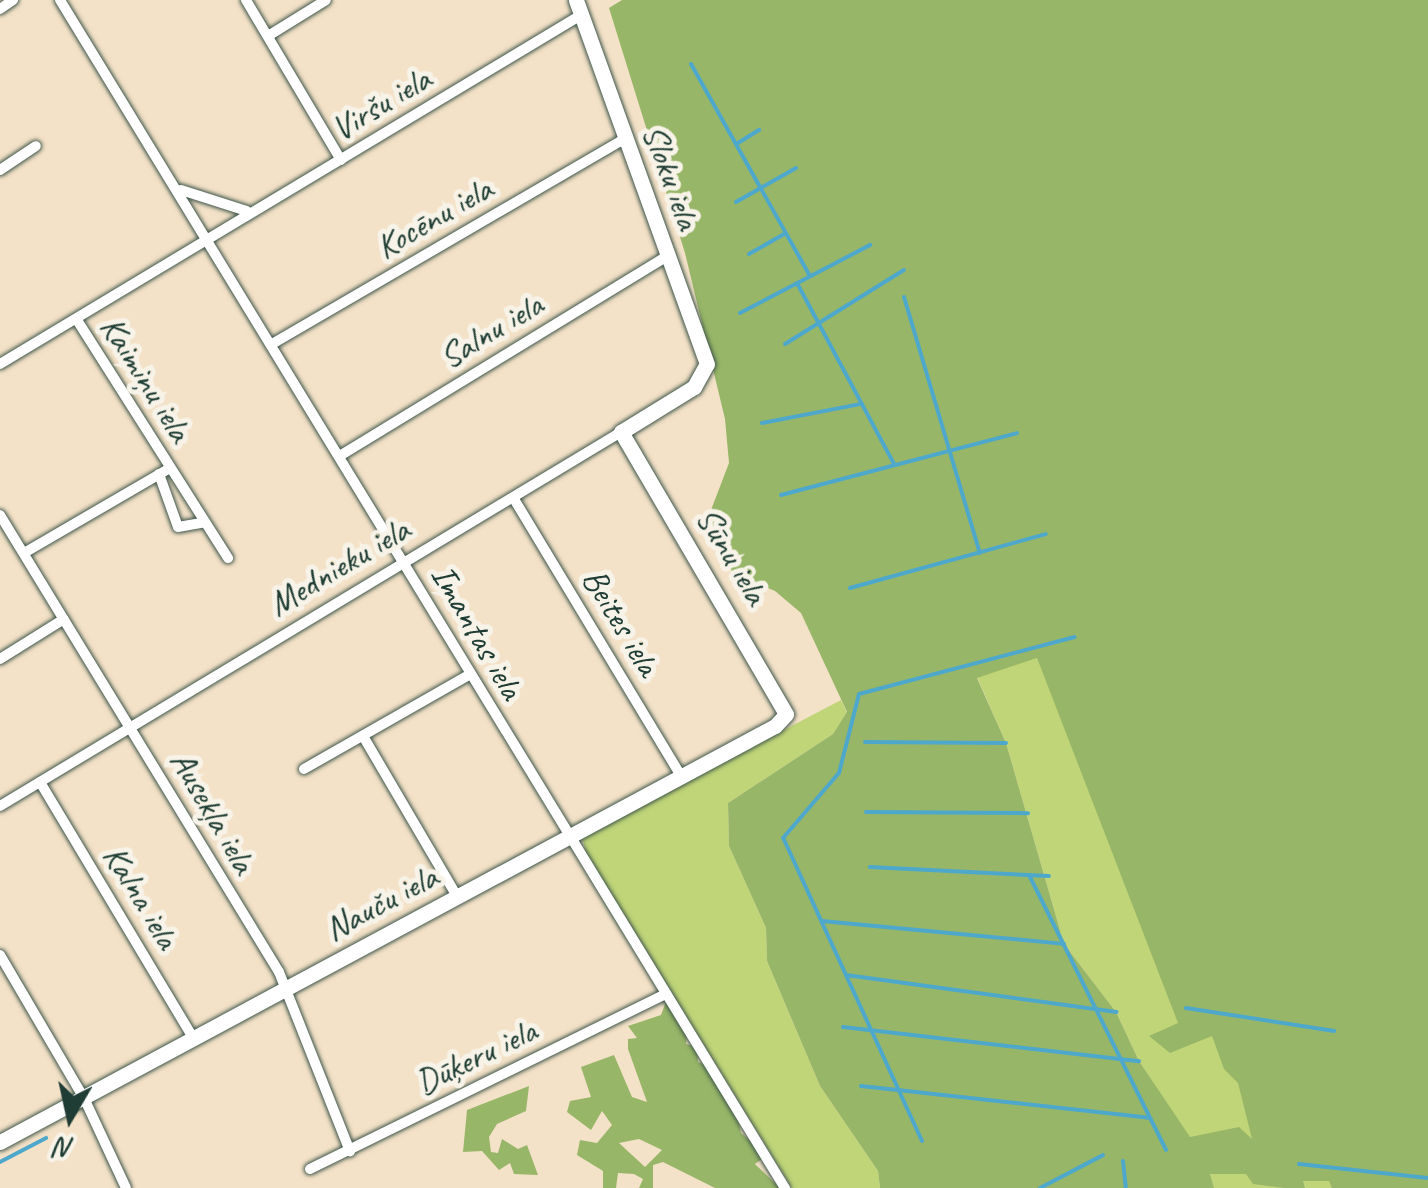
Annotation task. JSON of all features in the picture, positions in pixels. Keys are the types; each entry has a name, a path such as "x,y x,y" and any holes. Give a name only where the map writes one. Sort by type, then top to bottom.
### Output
{"street":[{"path":"0,8 13,0"},
{"name":"Imantas iela","path":"60,0 342,454 567,838 786,1188"},
{"path":"246,0 341,160"},
{"path":"268,36 326,0"},
{"name":"Sloku iela","path":"579,8 707,364 703,374"},
{"name":"Viršu iela","path":"0,364 77,320 247,211 341,160 579,8"},
{"name":"Kocēnu iela","path":"272,344 624,139"},
{"path":"0,170 36,146"},
{"path":"180,189 247,211"},
{"name":"Salnu iela","path":"342,454 668,256"},
{"name":"Kaimiņu iela","path":"77,320 228,558"},
{"name":"Mednieku iela","path":"0,806 514,499 694,388 703,374"},
{"name":"Sūnu iela","path":"622,432 786,714"},
{"name":"Kaimiņu iela","path":"24,553 170,468"},
{"name":"Kaimiņu iela","path":"158,474 178,527 188,530 205,522"},
{"name":"Beites iela","path":"514,499 680,774"},
{"name":"Ausekļa iela","path":"0,515 133,729 283,988 350,1150"},
{"path":"0,659 64,619"},
{"path":"304,769 469,675"},
{"name":"Nauču iela","path":"0,1142 195,1040 283,988 680,774 776,726 786,714"},
{"path":"363,736 457,896"},
{"name":"Kalna iela","path":"40,782 195,1040"},
{"path":"0,954 84,1098 126,1188"},
{"name":"Dūķeru iela","path":"310,1169 666,994"}],"green space":[{"path":"622,0 1428,0 1428,1188 1332,1188 1329,1181 1303,1181 1305,1188 1284,1188 1253,1184 1246,1174 1210,1174 1214,1188 880,1188 878,1171 820,1086 767,961 766,928 729,846 728,803 833,734 847,712 801,613 775,591 733,573 715,542 711,510 729,463 725,419 685,253 609,8","holes":["1037,658 1178,1023 1149,1036 1170,1053 1212,1036 1224,1069 1238,1083 1252,1139 1239,1127 1190,1137 1139,1061 1116,1012 1064,944 1006,743 977,678"]},
{"path":"1077,644 1428,1188 1204,1188 1200,1177 1212,1174 1139,1061 1116,1012 1064,944 1006,743 977,677"},
{"path":"841,700 847,713 833,734 728,803 729,846 766,928 767,961 820,1086 878,1171 880,1188 792,1188 586,853 582,836"},
{"path":"666,1002 687,1033 686,1044 697,1047 698,1062 708,1066 737,1114 741,1133 755,1145 762,1159 755,1164 780,1188 715,1188 663,1162 653,1165 653,1188 639,1188 643,1179 618,1173 616,1188 603,1188 603,1171 577,1155 580,1140 597,1143 612,1125 602,1111 591,1130 567,1112 570,1101 591,1097 581,1067 614,1055 632,1097 647,1102 628,1049 628,1039 637,1038 628,1026 661,1015","holes":["639,1139 662,1150 645,1167 619,1143"]},
{"path":"529,1086 526,1111 497,1124 489,1137 491,1152 498,1153 502,1139 518,1149 527,1145 538,1175 514,1174 510,1163 499,1170 482,1151 463,1152 467,1110"}],"waterway":[{"path":"691,64 810,276"},
{"path":"738,143 759,130"},
{"path":"736,202 796,168"},
{"path":"749,254 784,234"},
{"path":"740,313 870,245"},
{"path":"785,344 904,270"},
{"path":"797,283 894,464"},
{"path":"904,297 980,553"},
{"path":"762,423 861,404"},
{"path":"781,495 1017,433"},
{"path":"850,588 1046,534"},
{"path":"922,1141 783,838 839,773 859,694 1075,637"},
{"path":"865,742 1006,743"},
{"path":"866,812 1028,813"},
{"path":"870,867 1049,876"},
{"path":"1029,875 1166,1150"},
{"path":"822,921 1064,944"},
{"path":"846,975 1116,1012"},
{"path":"1186,1008 1334,1031"},
{"path":"843,1027 1139,1061"},
{"path":"861,1086 1149,1118"},
{"path":"0,1162 46,1138"},
{"path":"1040,1188 1103,1155"},
{"path":"1123,1161 1126,1188"},
{"path":"1299,1164 1428,1178"}]}
